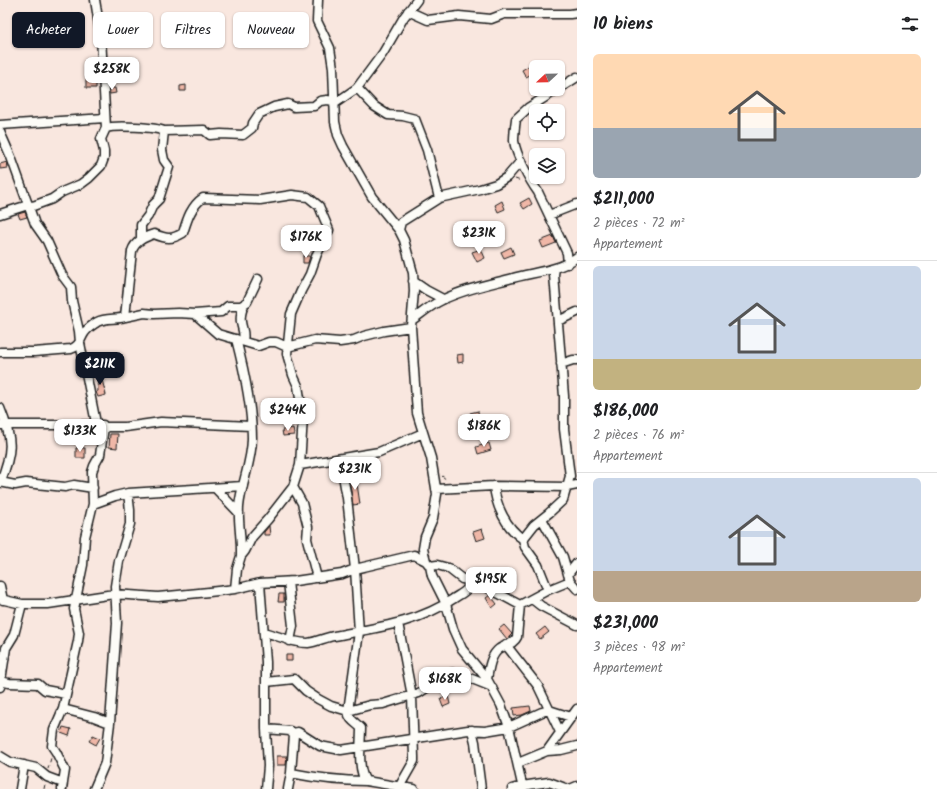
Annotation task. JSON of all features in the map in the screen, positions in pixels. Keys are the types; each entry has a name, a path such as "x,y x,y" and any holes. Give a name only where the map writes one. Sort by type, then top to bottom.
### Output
{"street":[{"path":"0,214 28,205 34,206 52,199 62,192 80,184 96,172 101,166 104,158 101,139 106,128 100,37 95,0"},
{"path":"318,0 317,21 330,48 335,122 338,135 342,146 372,197 399,230 404,240 413,273 412,324 417,413 432,465 436,489 434,518 425,538 423,549 432,576 446,604 453,629 462,649 487,679 501,705 509,727 522,787"},
{"path":"106,128 143,128 159,129 164,131 204,130 210,135 243,135 252,128 253,122 258,114 274,107 288,104 294,107 314,106 320,101 327,100 334,102 357,88 383,53 408,11 418,0"},
{"path":"408,11 428,20 459,16 491,19 504,14 577,13"},
{"path":"529,178 514,141 516,119 528,108 577,77"},
{"path":"357,88 374,106 388,115 403,116 415,119 427,150 439,198"},
{"path":"0,125 105,118"},
{"path":"141,239 141,225 148,216 153,205 159,199 169,167 164,160 162,150 164,131"},
{"path":"0,132 11,157 34,224 47,241 59,270 71,287 72,301 79,330 80,343 101,426 100,455 92,472 93,504 85,537 83,565 74,609 79,633 63,709 54,730 52,746 65,770 62,786 36,768 10,762 0,756"},
{"path":"399,230 401,222 439,198 496,184 507,177 521,161"},
{"path":"532,184 538,192 567,253 568,264"},
{"path":"125,317 133,246 141,239 154,234 166,239 175,238 183,233 187,220 196,202 203,198 260,200 292,195 308,198 319,206 329,230 291,314 287,347 287,354 298,386 303,417 300,465 294,487 252,537 241,556"},
{"path":"549,215 577,204"},
{"path":"195,314 218,334 258,346 269,342 276,342 287,347 315,340 340,342 354,340 412,324 430,307 443,299 461,292 555,268 568,264 577,257"},
{"path":"523,539 534,525 563,500 570,476 564,429 561,364 554,275 555,268"},
{"path":"0,352 66,350 76,347 80,343 85,332 106,318 125,317 144,313 195,314 221,312 228,306 241,306 245,303 258,279"},
{"path":"413,281 443,299"},
{"path":"235,589 237,569 241,556 239,512 243,486 250,459 252,440 240,340 245,333 241,324 241,317 245,303"},
{"path":"558,321 577,312"},
{"path":"561,364 572,360 577,360"},
{"path":"0,408 3,424 10,445 9,457 0,482 15,485 26,483 65,487 74,485 93,488"},
{"path":"3,424 125,427 161,422 251,426"},
{"path":"300,465 380,452 423,433"},
{"path":"340,459 347,498 355,569 359,632 348,711 350,719 361,728 360,746 362,776 366,781"},
{"path":"436,489 494,486 567,487 577,485"},
{"path":"93,504 128,493 163,492 186,489 216,489 243,486"},
{"path":"494,486 495,494 502,514 517,535 523,539 525,546 538,565 548,590"},
{"path":"294,487 303,509 308,528 307,539 317,578"},
{"path":"216,489 239,512"},
{"path":"94,789 105,763 110,723 117,623 114,594 119,561 130,524 128,493"},
{"path":"542,519 563,557 569,578 577,590"},
{"path":"406,556 425,538"},
{"path":"0,586 2,600 22,604 48,604 114,594 158,597 235,589 260,583 288,582 342,574 355,569 414,555 428,564 448,568 462,579 476,581 520,605"},
{"path":"520,605 569,578 577,563"},
{"path":"264,632 290,641 310,643 333,636 398,623 421,616 446,604 464,592 468,588 471,580"},
{"path":"288,582 293,626 290,641"},
{"path":"260,583 266,662 266,729 268,766 266,789"},
{"path":"532,599 541,606 577,625"},
{"path":"22,604 14,636 6,648 0,683 38,684 48,691 66,694"},
{"path":"487,679 492,659 495,654 506,645 516,640 520,605"},
{"path":"398,623 412,696 414,761 399,788"},
{"path":"506,645 538,686 560,732"},
{"path":"266,682 294,679 306,691 318,699 330,706 348,711 412,696 424,691 428,687 430,680 434,677 453,673 492,687"},
{"path":"63,709 94,716 110,723"},
{"path":"547,751 577,709"},
{"path":"266,729 290,731 292,733 298,732 320,746 341,750 472,730 478,732 494,730 509,727 549,710 571,717"},
{"path":"472,730 481,789"},
{"path":"288,789 291,773 294,735 292,733"},
{"path":"518,763 547,751 561,750 568,747 577,746"},
{"path":"20,789 24,765"},
{"path":"291,773 314,778 345,781 366,781 399,788 414,789"},
{"path":"512,789 549,782 565,788 577,786"}],"path":[{"path":"507,177 529,183"},
{"path":"432,465 444,478 457,488"}],"building":[{"path":"529,66 529,76 526,77 522,70"},
{"path":"86,80 96,80 96,88 86,88"},
{"path":"186,85 186,91 180,91 180,86"},
{"path":"109,88 115,88 116,93 110,94"},
{"path":"7,162 8,168 0,169 0,164"},
{"path":"529,198 532,204 524,209 520,203"},
{"path":"502,201 505,209 498,212 495,205"},
{"path":"25,212 27,217 20,219 18,214"},
{"path":"553,236 556,243 543,248 540,241"},
{"path":"511,247 514,254 504,258 501,252"},
{"path":"481,249 485,258 477,262 472,252"},
{"path":"303,256 310,256 308,263 303,263"},
{"path":"463,354 463,362 458,363 457,355"},
{"path":"100,372 106,395 98,397 96,392 98,391 97,373"},
{"path":"478,411 479,419 472,421 470,413"},
{"path":"293,428 294,435 283,436 282,430"},
{"path":"110,434 118,434 117,448 109,447"},
{"path":"489,443 491,450 478,454 476,447"},
{"path":"76,448 85,448 85,458 76,458"},
{"path":"356,477 360,504 353,505 349,479"},
{"path":"269,526 270,535 264,535 264,532"},
{"path":"482,529 485,538 476,541 473,532"},
{"path":"497,571 502,581 494,585 489,582 486,576"},
{"path":"279,594 284,594 284,602 278,602"},
{"path":"490,595 497,604 492,608 486,598"},
{"path":"504,625 512,634 507,639 499,629"},
{"path":"545,627 549,632 540,639 536,634"},
{"path":"286,655 292,655 292,661 286,661"},
{"path":"448,696 450,704 443,707 440,699"},
{"path":"530,706 531,711 522,715 514,716 513,708"},
{"path":"63,727 71,729 69,736 61,733"},
{"path":"93,735 100,738 96,745 89,741"},
{"path":"277,756 287,756 286,765 277,765"}]}
